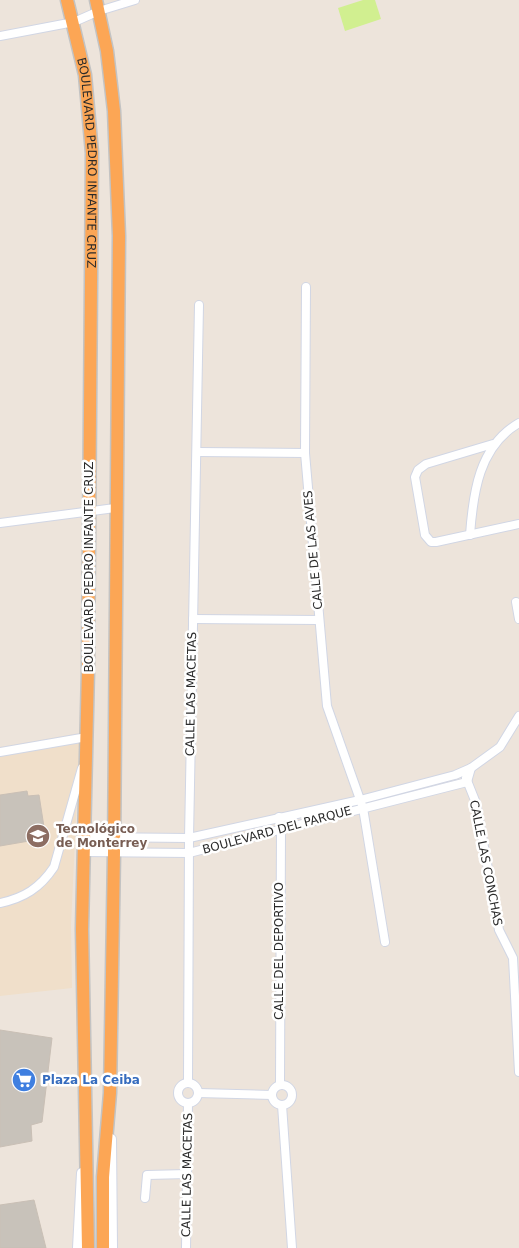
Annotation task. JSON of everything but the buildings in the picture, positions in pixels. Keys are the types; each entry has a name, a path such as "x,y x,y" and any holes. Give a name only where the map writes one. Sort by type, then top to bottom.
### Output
{"highway":[{"name":"BOULEVARD PEDRO INFANTE CRUZ","path":"67,0 74,22 88,95 92,153 90,511 87,742 83,852 83,992 88,1248"},
{"name":"BOULEVARD PEDRO INFANTE CRUZ","path":"97,5 107,51 114,111 119,236 115,508 114,853 110,1092 103,1177 103,1248"}],"street":[{"path":"0,36 74,22 97,5 136,0"},
{"name":"CALLE DE LAS AVES","path":"306,287 305,454 327,706 362,804 385,942"},
{"name":"CALLE LAS MACETAS","path":"188,1083 189,838 198,305"},
{"path":"519,423 493,444 426,464 416,474 427,539 436,542 519,524"},
{"path":"470,535 473,499 480,473 493,444"},
{"path":"197,452 305,454"},
{"path":"0,523 115,508"},
{"path":"516,602 519,619"},
{"path":"193,619 318,620"},
{"path":"468,770 500,747 519,716"},
{"path":"0,752 87,742 54,867 44,882 33,891 19,898 0,903"},
{"name":"BOULEVARD DEL PARQUE","path":"83,852 189,853 362,804 468,770"},
{"name":"CALLE LAS CONCHAS","path":"468,770 467,782 476,803 499,930 513,958 519,1072"},
{"name":"BOULEVARD DEL PARQUE","path":"84,837 189,838 279,817 362,804 467,782"},
{"name":"CALLE DEL DEPORTIVO","path":"279,817 281,828 280,1086"},
{"path":"188,1083 195,1086 198,1093 196,1099 188,1103 180,1099 178,1093 180,1087 188,1083"},
{"path":"286,1086 292,1092 290,1101 282,1105 274,1101 272,1095 274,1089 286,1086"},
{"name":"BOULEVARD PEDRO INFANTE CRUZ","path":"110,1092 112,1248"},
{"path":"198,1093 272,1095"},
{"name":"CALLE LAS MACETAS","path":"186,1248 188,1103"},
{"path":"282,1105 292,1248"},
{"name":"BOULEVARD PEDRO INFANTE CRUZ","path":"78,1248 80,1195 86,1137"},
{"path":"146,1198 147,1175 188,1174"}],"shaded area":[{"name":"Tecnológico de Monterrey","path":"80,733 71,925 72,988 0,996 0,747"}],"green space":[{"path":"363,0 375,0 381,19 345,31 338,8"}],"place":[{"name":"Tecnológico de Monterrey","path":"38,836"},
{"name":"Plaza La Ceiba","path":"24,1080"}]}
